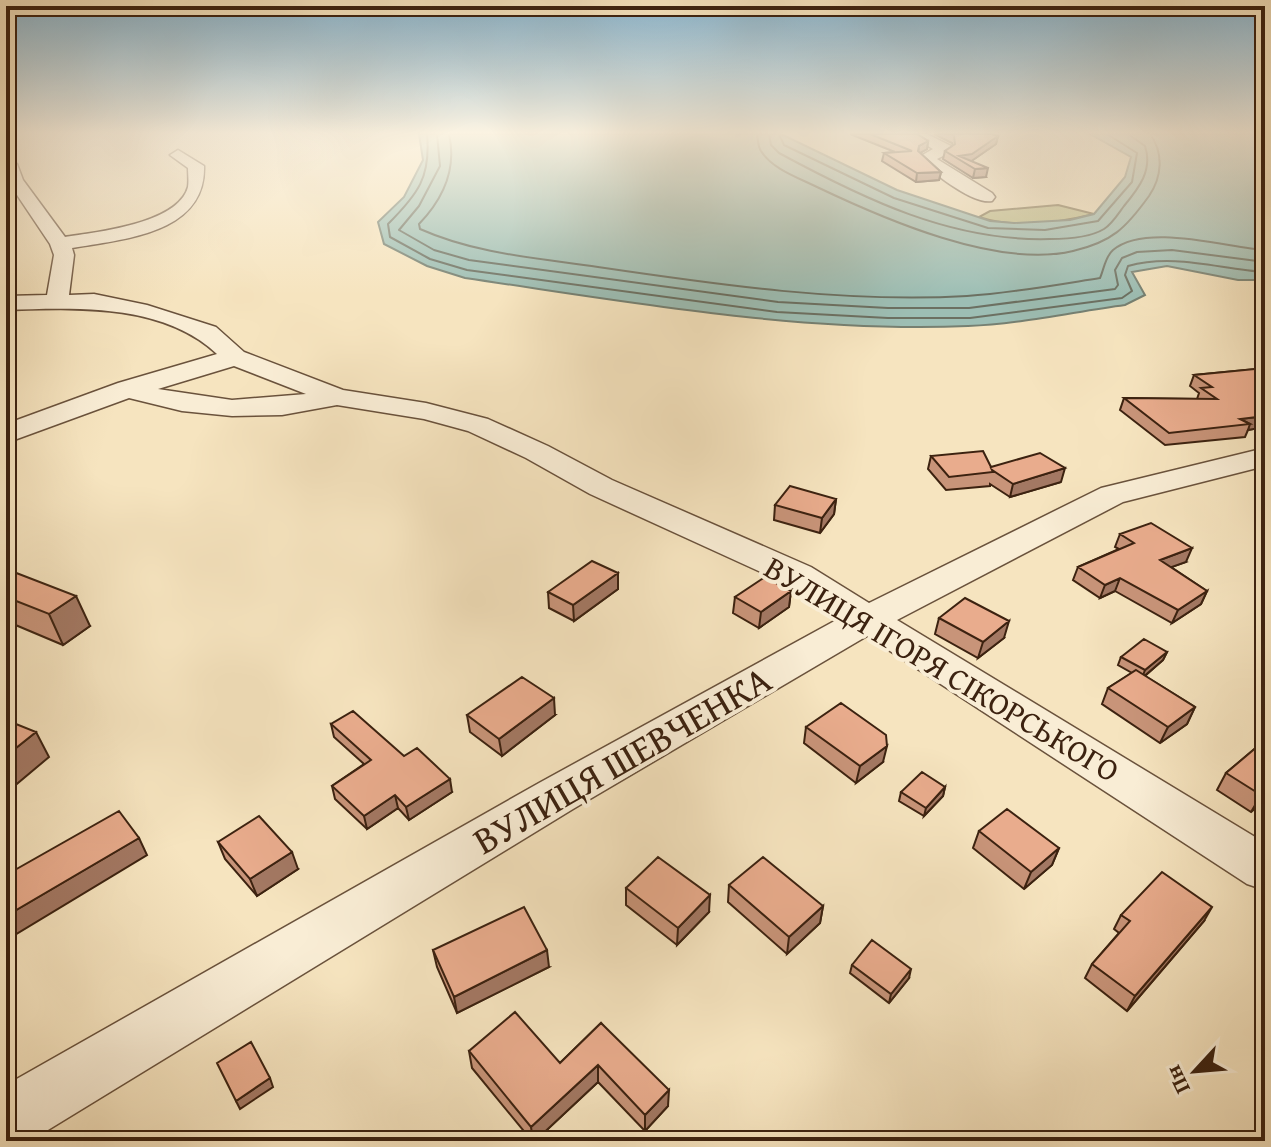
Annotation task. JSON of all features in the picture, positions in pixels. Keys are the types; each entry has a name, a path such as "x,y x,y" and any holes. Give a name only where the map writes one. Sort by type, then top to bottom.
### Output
{"street":[{"path":"18,188 27,210 60,244 64,255 57,302"},
{"path":"60,244 167,219 190,205 197,188"},
{"path":"970,188 986,197"},
{"name":"ВУЛИЦЯ ІГОРЯ СІКОРСЬКОГО","path":"6,303 94,301 147,312 207,332 235,357 337,397 426,411 478,425 684,526 798,575 1265,869"},
{"path":"6,434 128,389 235,357"},
{"name":"ВУЛИЦЯ ІГОРЯ СІКОРСЬКОГО","path":"128,389 174,403 229,410 300,405 337,397"},
{"name":"ВУЛИЦЯ ШЕВЧЕНКА","path":"6,1120 542,804 870,618 1112,495 1257,468"}],"shaded area":[{"path":"1058,205 1094,214 1036,223 1007,223 979,217 990,211"}],"water":[{"path":"409,188 892,188 990,221 1014,223 1070,220 1094,214 1116,188 1265,188 1265,280 1238,280 1167,266 1132,272 1145,295 1125,305 968,326 842,325 716,314 465,278 427,266 384,244 378,222 404,197"}],"building":[{"path":"1265,368 1265,416 1240,419 1250,424 1169,433 1124,398 1217,399 1201,388 1212,387 1194,375"},
{"path":"983,451 991,467 1040,453 1065,468 1013,484 992,470 949,477 931,456"},
{"path":"790,486 836,499 822,518 775,505"},
{"path":"1151,523 1192,548 1160,560 1207,591 1178,610 1120,578 1105,585 1078,567 1134,543 1120,534"},
{"path":"592,561 618,573 573,605 548,592"},
{"path":"6,569 76,596 49,614 6,597"},
{"path":"765,577 791,591 761,612 735,597"},
{"path":"965,598 1009,621 983,642 939,618"},
{"path":"1144,639 1167,652 1145,670 1121,657"},
{"path":"1136,670 1195,707 1168,727 1108,688"},
{"path":"522,677 554,698 499,739 467,715"},
{"path":"841,703 886,735 887,746 860,766 806,727"},
{"path":"353,711 404,756 417,748 450,779 406,807 395,795 364,816 332,786 371,760 331,724"},
{"path":"6,720 36,732 6,756"},
{"path":"1258,746 1265,750 1265,791 1261,795 1226,773"},
{"path":"922,772 945,787 926,808 901,792"},
{"path":"1007,809 1059,848 1031,872 979,831"},
{"path":"119,811 139,838 6,916 6,875"},
{"path":"259,816 292,852 250,879 218,842"},
{"path":"658,857 710,895 678,928 626,888"},
{"path":"763,857 823,906 789,937 729,885"},
{"path":"1162,872 1212,907 1135,996 1092,964 1130,921 1121,915"},
{"path":"524,907 547,950 454,997 433,950"},
{"path":"872,940 911,969 891,994 852,965"},
{"path":"515,1012 560,1063 601,1023 669,1090 645,1115 598,1065 531,1127 469,1051"},
{"path":"251,1042 270,1078 236,1101 217,1063"}]}
